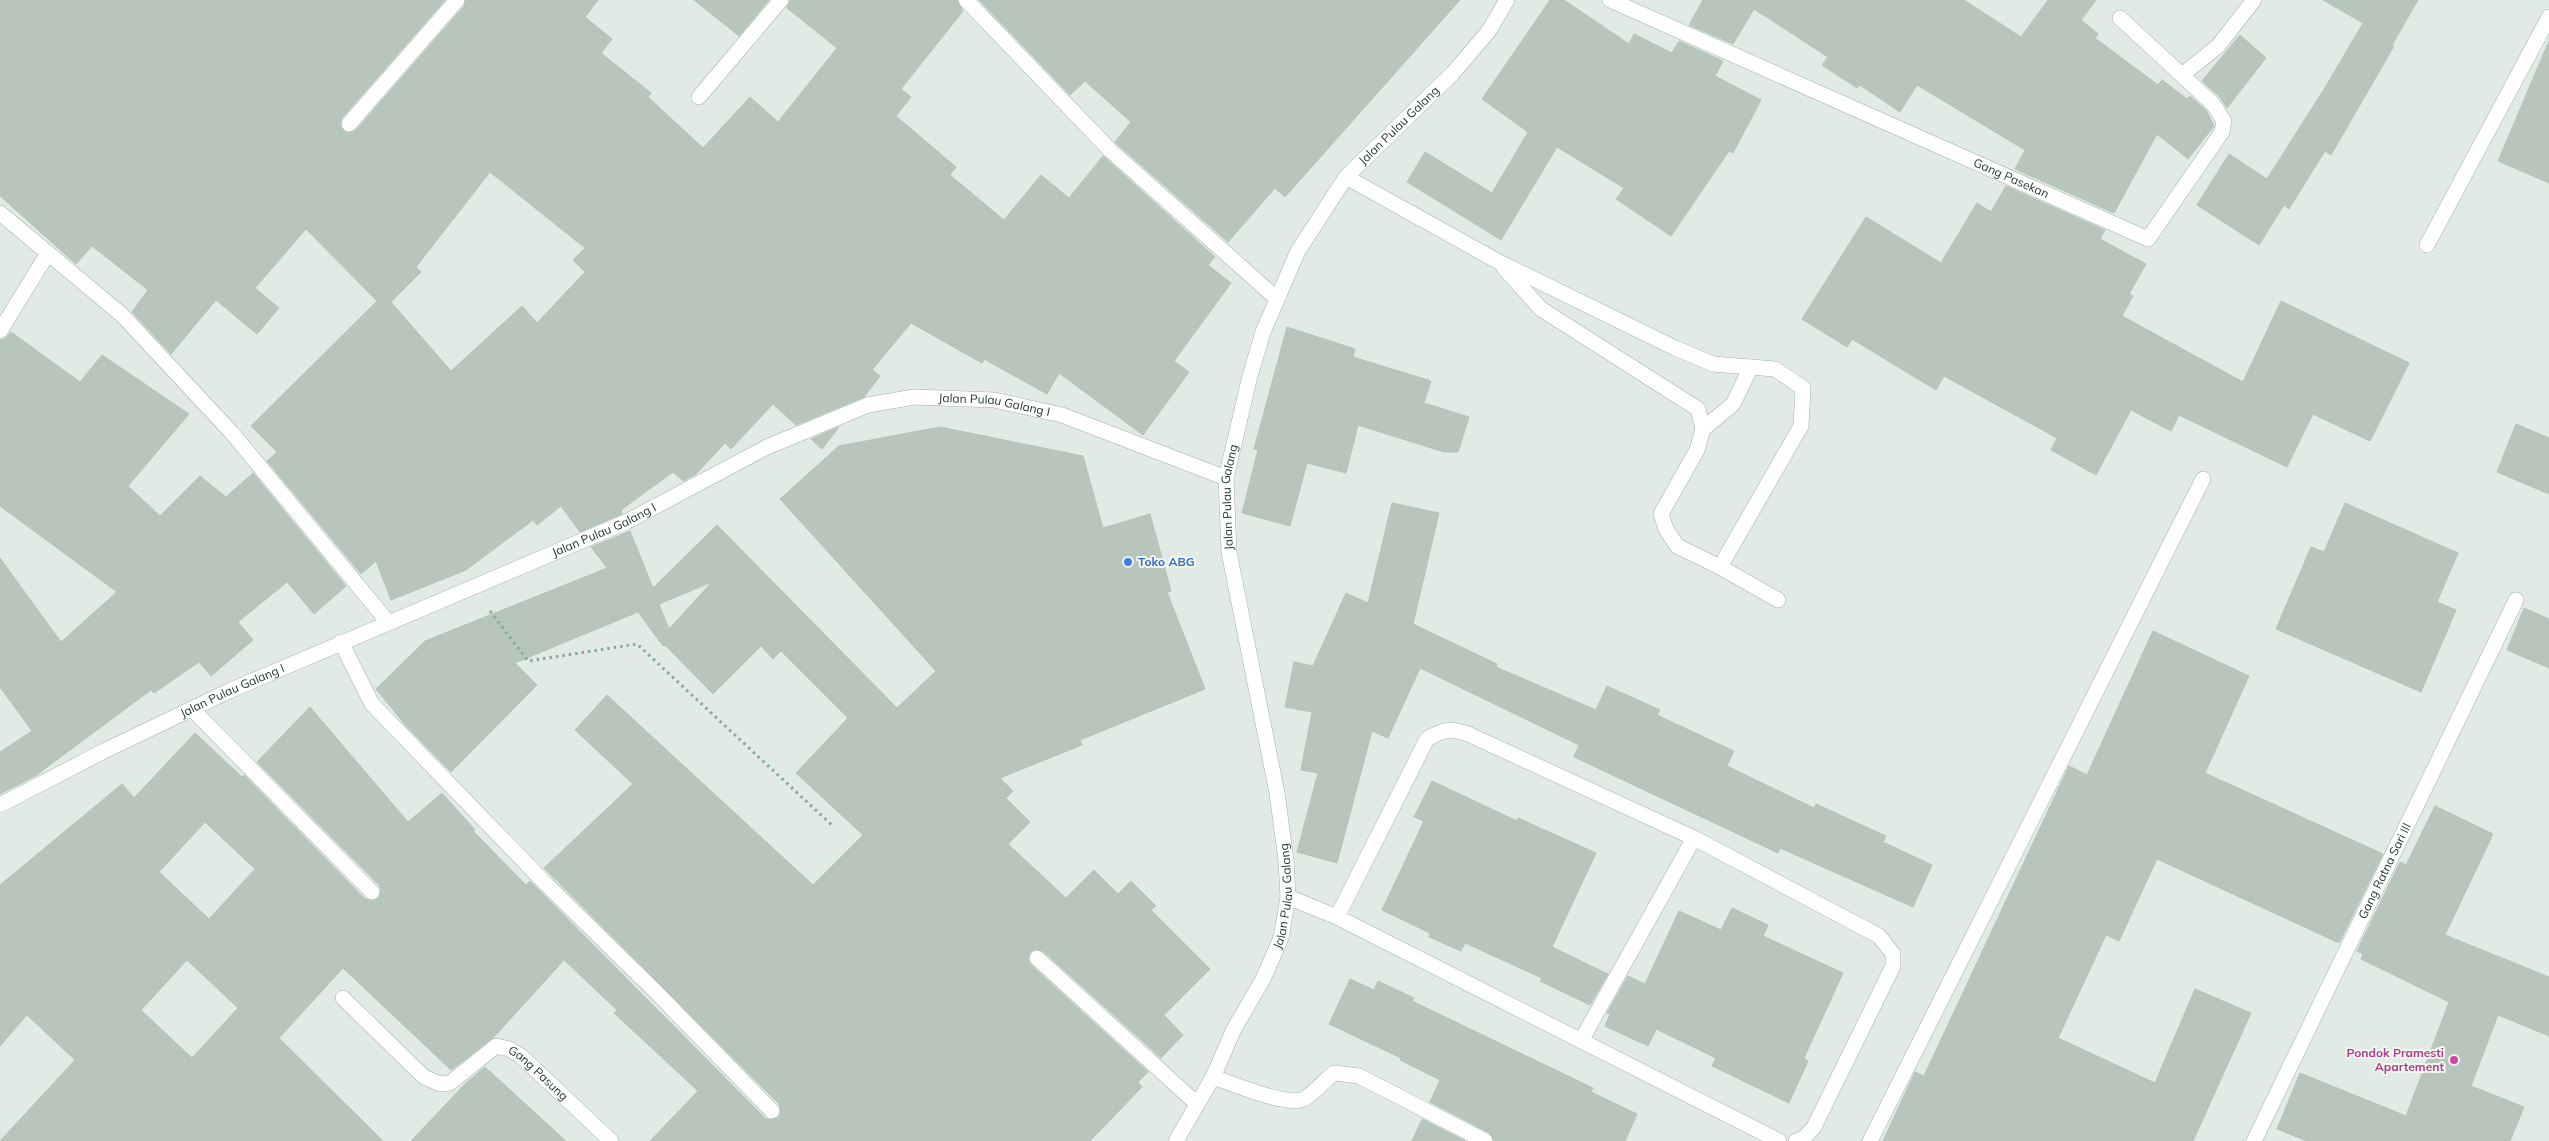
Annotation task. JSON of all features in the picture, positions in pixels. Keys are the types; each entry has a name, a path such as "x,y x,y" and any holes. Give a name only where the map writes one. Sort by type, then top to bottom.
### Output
{"street":[{"path":"349,124 457,0"},
{"path":"699,97 781,0"},
{"path":"966,0 1116,156 1276,298"},
{"name":"Jalan Pulau Galang","path":"1176,1141 1213,1077 1234,1029 1263,979 1281,938 1288,897 1286,860 1277,794 1230,552 1226,478 1250,376 1263,332 1298,250 1346,177 1452,73 1488,32 1507,0"},
{"name":"Gang Pasekan","path":"1610,0 2148,239 2222,132 2224,121 2219,111 2120,18"},
{"path":"2182,75 2218,46 2254,0"},
{"path":"2427,245 2549,17"},
{"path":"1346,177 1499,262 1675,348 1713,364 1775,369 1803,388 1801,426 1720,567"},
{"path":"0,213 122,315 232,433 388,622"},
{"path":"0,331 48,253"},
{"path":"1499,262 1541,309 1698,409 1703,429 1697,450 1661,514 1666,529 1677,546 1720,567 1778,600"},
{"path":"1703,429 1733,404 1750,367"},
{"name":"Jalan Pulau Galang I","path":"0,805 192,708 341,642 626,522 767,446 868,405 914,397 994,400 1062,415 1226,478"},
{"path":"1870,1141 2203,478"},
{"name":"Gang Ratna Sari III","path":"2254,1141 2516,600"},
{"path":"341,642 372,704 547,886 656,992 772,1111"},
{"path":"192,708 372,892"},
{"path":"1337,917 1427,739 1443,730 1455,730 1468,734 1694,838 1879,936 1893,954 1894,966 1814,1127 1804,1138 1796,1141"},
{"path":"1581,1041 1694,838"},
{"path":"1288,897 1337,917 1779,1141"},
{"path":"1037,958 1197,1104"},
{"name":"Gang Pasung","path":"343,998 424,1077 440,1084 450,1083 496,1046 509,1049 521,1056 611,1141"},
{"path":"1213,1077 1281,1099 1296,1101 1304,1098 1334,1072 1359,1076 1485,1141"}],"path":[{"path":"472,588 528,661 637,644 834,827"}],"building":[{"path":"0,0 445,0 342,118 340,127 348,133 356,130 464,6 466,0 598,0 585,17 612,39 601,53 651,93 648,97 703,148 750,97 778,122 837,48 787,8 790,0 957,0 963,11 901,89 911,97 896,116 956,167 950,175 1004,220 1041,175 1069,198 1103,156 1215,257 1208,265 1231,283 1174,361 1189,372 1143,435 1059,373 1047,394 984,359 982,363 911,323 872,370 880,376 864,397 796,425 773,404 731,449 725,443 696,474 683,481 673,472 621,510 622,514 580,532 561,506 537,525 533,520 466,570 391,600 376,561 361,574 267,461 277,452 251,426 377,301 306,229 255,288 279,308 257,334 216,300 171,354 132,312 148,290 92,246 76,264 0,196","holes":["490,172 585,248 573,260 585,272 537,323 522,306 451,371 391,302 421,272 416,267"]},
{"path":"694,0 769,0 739,36"},
{"path":"979,0 1460,0 1285,197 1275,188 1228,242 1115,142 1131,122 1085,81 1070,95"},
{"path":"1550,0 1564,0 1629,44 1634,34 1672,53 1679,41 1723,61 1715,76 1761,100 1733,153 1729,151 1671,236 1616,199 1624,188 1557,147 1501,240 1407,182 1425,152 1492,193 1528,132 1482,99"},
{"path":"1703,0 1964,0 2021,37 2048,0 2096,0 2081,20 2098,34 2095,38 2158,85 2162,80 2187,99 2190,96 2206,110 2214,126 2188,159 2157,134 2114,213 2015,169 2025,150 1917,85 1900,112 1860,85 1857,88 1822,65 1828,57 1754,9 1733,44 1689,25"},
{"path":"2323,0 2418,0 2392,45 2394,46 2331,155 2325,151 2289,209 2284,205 2259,245 2197,205 2229,154 2267,179 2326,86 2363,23"},
{"path":"2240,35 2266,58 2227,108 2220,97 2202,81"},
{"path":"2549,41 2549,183 2498,161"},
{"path":"2006,186 2105,230 2100,239 2146,264 2129,294 2133,296 2122,316 2243,382 2281,301 2409,363 2370,441 2313,414 2287,467 2179,415 2171,431 2131,410 2096,475 2051,450 2057,438 1944,376 1936,390 1852,339 1847,347 1802,319 1866,217 1941,263 1977,203 1991,212"},
{"path":"1287,327 1355,349 1353,357 1431,381 1424,403 1469,417 1458,452 1444,452 1358,425 1346,473 1307,463 1290,526 1242,513 1258,450 1254,449"},
{"path":"11,332 80,382 102,355 189,414 128,486 160,516 200,476 226,497 253,473 346,586 314,614 287,582 238,622 253,640 211,676 199,662 154,693 151,690 35,776 0,794 0,752 32,731 0,687 0,558 61,642 117,592 0,506 0,340 5,339"},
{"path":"2516,424 2549,438 2549,494 2497,472"},
{"path":"839,427 822,449 811,439"},
{"path":"940,427 1083,456 1103,528 1150,514 1171,591 1167,592 1205,689 1080,740 1082,745 1000,778 1013,791 1006,798 1030,822 1008,844 1066,898 1094,870 1118,894 1131,881 1156,906 1151,910 1210,969 1164,1015 1183,1035 1161,1058 1043,951 1035,949 1030,952 1028,960 1031,965 1148,1072 1138,1082 1142,1087 1090,1141 650,1141 698,1091 614,1013 617,1010 564,960 494,1037 451,1070 343,968 279,1038 383,1141 0,1141 75,1060 27,1015 0,1046 0,885 122,784 134,798 195,733 242,777 244,775 365,899 374,901 379,898 381,890 379,885 257,762 310,707 408,822 442,793 475,830 473,831 526,885 530,881 765,1118 770,1120 778,1118 781,1113 779,1104 544,868 633,784 575,730 607,695 813,885 863,835 796,773 848,718 781,651 773,659 761,646 713,694 665,645 663,646 638,612 515,663 537,685 451,772 407,727 376,689 425,641 607,568 591,547 630,531 653,588 717,525 897,708 936,671 780,499 839,446","holes":["712,582 669,629 659,604","205,822 255,869 209,919 159,872","187,960 238,1008 192,1058 141,1010"]},
{"path":"1392,503 1439,513 1413,624 1497,664 1496,667 1596,710 1607,686 1660,710 1657,715 1734,751 1727,766 1814,808 1816,804 1886,836 1883,842 1932,865 1913,907 1780,848 1778,853 1574,757 1579,745 1420,668 1388,738 1372,731 1337,863 1297,852 1318,773 1301,770 1312,712 1285,707 1294,662 1313,666 1346,593 1368,603"},
{"path":"2345,503 2458,553 2437,602 2456,610 2421,692 2276,629 2311,547 2324,552"},
{"path":"2524,608 2549,619 2549,668 2507,650"},
{"path":"2153,631 2249,676 2205,773 2383,854 2339,943 2157,859 2119,941 2106,935 2058,1038 2155,1083 2195,989 2251,1013 2193,1141 1883,1141 1915,1072 1924,1076 2069,766 2087,775"},
{"path":"1432,781 1517,821 1518,818 1596,853 1552,947 1608,974 1590,1005 1540,981 1542,978 1465,943 1461,951 1429,937 1430,933 1382,910 1424,821 1414,817"},
{"path":"2435,806 2493,834 2445,935 2549,977 2549,1036 2498,1015 2471,1086 2524,1107 2510,1141 2307,1141 2277,1129 2300,1073 2406,1116 2449,1002 2361,959 2363,954 2357,951 2400,862 2406,865"},
{"path":"1732,908 1768,925 1763,936 1843,973 1804,1058 1808,1061 1789,1103 1712,1066 1716,1058 1656,1029 1648,1046 1605,1026 1610,1014 1607,1013 1628,976 1645,984 1679,911 1721,930"},
{"path":"1350,979 1374,990 1378,981 1414,998 1412,1001 1593,1088 1591,1092 1637,1114 1625,1141 1494,1141 1489,1133 1430,1102 1440,1080 1400,1060 1401,1058 1329,1024"},
{"path":"485,1067 566,1141 411,1141 466,1083"},
{"path":"1422,1119 1465,1141 1412,1141"}],"place":[{"name":"Toko ABG","path":"1128,562"},
{"name":"Pondok Pramesti Apartement","path":"2454,1060"}]}
